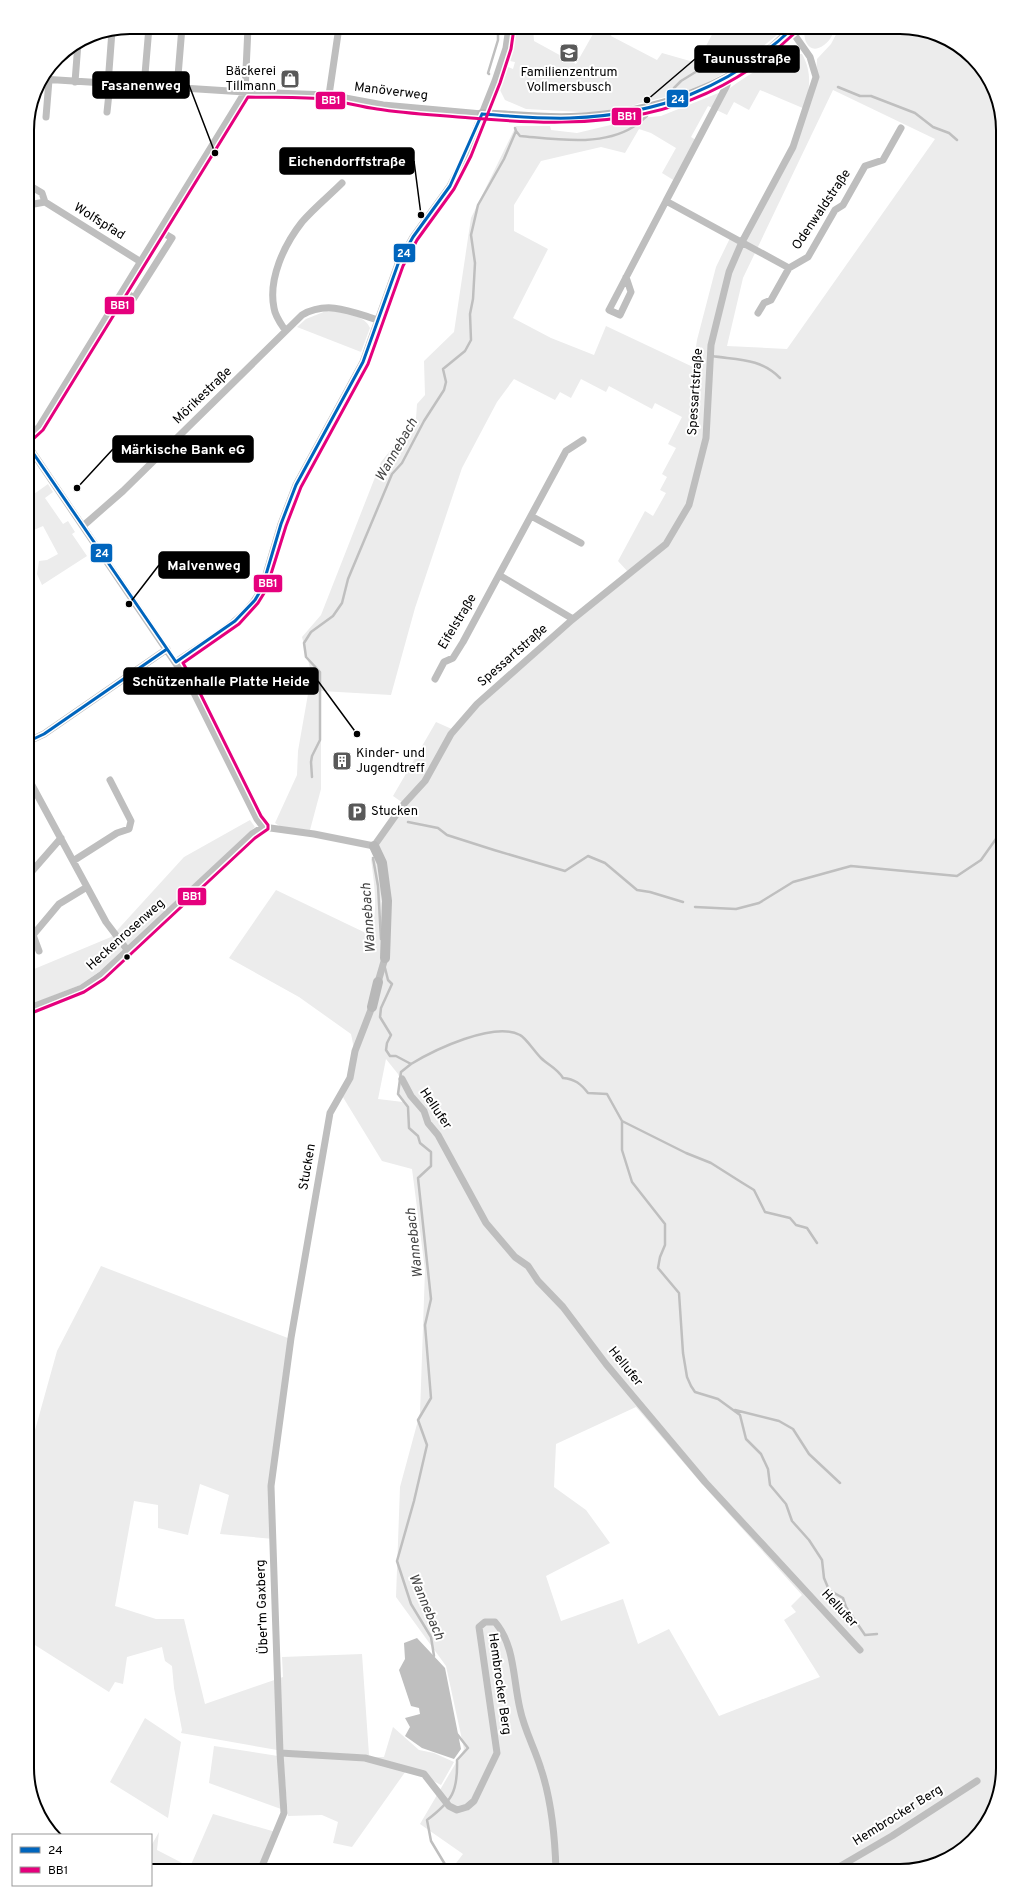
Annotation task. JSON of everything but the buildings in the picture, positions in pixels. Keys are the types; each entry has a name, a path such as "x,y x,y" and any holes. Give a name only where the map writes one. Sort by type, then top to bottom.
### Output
{"street":[{"path":"144,86 148,34"},
{"path":"177,88 181,34"},
{"path":"34,432 39,427 245,92 248,34"},
{"path":"329,95 338,34"},
{"path":"176,662 236,621 258,598 281,524 296,485 363,362 396,270 405,250 450,186 461,165 482,114 506,48 508,34"},
{"path":"482,114 571,118 615,115 673,101 692,95 728,78 755,61 785,34"},
{"name":"Spessartstraße","path":"374,846 403,805 425,781 451,734 477,704 573,619 666,544 689,505 706,438 711,345 729,272 742,242 793,147 816,77 810,57 796,34"},
{"path":"107,112 112,36"},
{"path":"75,82 77,50"},
{"name":"Manöverweg","path":"49,78 75,82 245,92 329,95 383,105 482,114"},
{"path":"626,277 631,292 620,315 608,310 709,120 727,85 728,78"},
{"name":"Manöverweg","path":"46,84 46,116"},
{"name":"Odenwaldstraße","path":"758,313 764,303 770,300 789,268 808,257 834,210 843,205 865,166 883,160 901,128"},
{"path":"285,330 274,310 272,292 277,272 288,243 303,222 342,183"},
{"name":"Wolfspfad","path":"34,188 42,193 45,202 141,262"},
{"path":"666,201 789,268"},
{"name":"Wolfspfad","path":"34,204 45,202"},
{"path":"123,291 134,298 172,238 160,231"},
{"name":"Mörikestraße","path":"83,526 123,491 302,314 320,307 339,308 378,320"},
{"name":"Eifelstraße","path":"435,679 444,662 453,658 566,451 584,440"},
{"path":"34,454 176,662 194,691 257,819 263,827 314,834 374,846 382,863 387,901 385,958 372,1007"},
{"path":"531,516 581,543"},
{"path":"499,575 573,619"},
{"path":"34,739 44,734 167,649"},
{"path":"73,861 117,833 129,829 131,821 110,780"},
{"path":"34,789 106,922 128,951"},
{"name":"Heckenrosenweg","path":"34,1007 82,988 101,975 252,834 263,827"},
{"path":"34,869 61,838"},
{"path":"34,934 59,904 87,887"},
{"path":"34,938 39,951"},
{"name":"Stucken","path":"291,1338 330,1113 350,1078 355,1051 372,1007"},
{"name":"Hellufer","path":"402,1079 412,1096 424,1111 428,1124 438,1135 486,1223 515,1256 528,1266 538,1281 563,1307 606,1364 705,1482 860,1650"},
{"name":"Über'm Gaxberg","path":"263,1864 284,1813 280,1753 271,1486 291,1338"},
{"name":"Hembrocker Berg","path":"280,1753 365,1758 424,1774 449,1806 457,1810 467,1807 474,1801 497,1753 478,1627 485,1622 495,1622 503,1631 513,1669 520,1710 541,1768 547,1791 552,1815 556,1864"},
{"name":"Hembrocker Berg","path":"844,1864 892,1836 977,1781"}],"shaded area":[{"path":"514,34 534,34 534,41 576,64 593,34 612,34 611,36 657,60 662,53 697,63 712,34 777,34 751,56 691,91 599,113 526,109 505,100 500,90 508,67 513,69 515,62 510,61"},
{"path":"804,34 832,34 826,43 819,48 814,49 808,45"},
{"path":"836,34 906,34 937,41 958,54 968,62 976,72 989,93 996,124 996,1768 993,1793 980,1821 968,1836 948,1851 937,1857 912,1863 455,1864 463,1854 420,1824 464,1749 446,1666 396,1597 400,1487 420,1413 425,1270 412,1169 382,1161 341,1094 353,1065 354,1051 351,1034 299,997 229,958 276,890 370,935 373,926 375,907 371,859 376,858 374,846 406,805 393,796 436,722 454,730 477,704 629,573 618,561 645,511 653,516 666,493 660,490 667,477 662,474 676,448 668,444 682,417 655,403 652,409 609,386 606,392 581,379 571,398 560,392 555,400 514,379 497,402 462,468 415,608 391,695 321,691 321,789 310,830 281,827 275,823 297,775 298,751 308,694 310,668 302,637 321,615 381,462 416,419 417,404 425,395 424,361 454,332 471,218 516,126 550,126 551,130 577,133 640,118 661,116 721,92 725,92 741,80 772,62 793,55 802,54 808,68 809,75 809,88 805,109 760,90 749,110 734,102 727,115 708,106 691,137 696,140 675,181 662,173 676,148 651,133 639,129 625,153 601,147 541,161 514,205 514,231 548,249 513,318 551,338 594,355 606,326 693,367 697,340 716,267 731,236 742,242 793,147 816,77 817,59 831,44","holes":["833,90 935,139 787,349 727,346 743,278","380,875 387,901 385,951","386,1059 398,1074 400,1079 398,1094 403,1102 378,1099","636,1407 701,1483 802,1595 791,1606 796,1612 784,1620 820,1677 719,1716 669,1629 638,1644 623,1599 561,1621 546,1576 610,1543 586,1510 554,1487 556,1444"]},
{"path":"331,309 359,317 364,320 370,328 361,352 297,327 306,319"},
{"path":"48,484 53,492 45,498 63,524 68,521 75,532 72,534 87,556 42,585 37,574 39,561 47,560 58,554 43,526 34,530 34,494"},
{"path":"250,820 255,827 106,967 80,985 34,1003 34,969 111,937 184,857"},
{"path":"101,1266 293,1340 272,1486 274,1539 220,1534 229,1495 200,1484 188,1535 158,1528 158,1505 134,1501 115,1606 156,1619 184,1619 205,1704 283,1677 282,1657 362,1654 369,1755 283,1751 181,1733 182,1730 174,1688 172,1666 165,1661 162,1647 127,1657 123,1684 115,1682 109,1692 34,1644 34,1434 57,1351"},
{"path":"417,1638 445,1668 461,1749 454,1759 422,1748 405,1736 410,1727 405,1718 420,1714 419,1708 411,1706 399,1670 405,1659 404,1643"},
{"path":"145,1718 181,1742 168,1818 110,1782"},
{"path":"393,1727 419,1750 434,1753 454,1762 441,1785 408,1768 352,1847 333,1843 338,1822 322,1815 288,1816 283,1757 384,1757"},
{"path":"214,1746 278,1756 281,1809 209,1783"},
{"path":"213,1814 279,1833 264,1864 191,1864"},
{"path":"159,1832 157,1850 184,1864 152,1864 152,1844"}],"waterway":[{"name":"Wannebach","path":"489,74 488,73 498,40 498,34"},
{"path":"674,88 681,81 715,60 734,54"},
{"path":"763,71 771,65 789,59"},
{"path":"838,87 860,96 871,96 915,113 933,127 949,133 957,140"},
{"path":"516,131 520,136 563,140 592,139 620,133 635,126 647,116"},
{"name":"Wannebach","path":"312,777 312,756 320,740 320,672 306,657 304,643 311,632 333,616 342,603 348,579 392,474 402,463 424,421 444,390 446,382 443,369 465,351 471,340 470,314 473,299 475,263 471,235 478,205 504,159 516,131 515,128"},
{"path":"712,356 740,359 757,363 772,371 780,378"},
{"path":"408,822 438,828 447,835 565,871 588,856 605,863 637,890 650,892 683,902"},
{"path":"695,907 736,909 759,903 793,882 851,866 957,876 981,860 996,839"},
{"name":"Wannebach","path":"373,858 378,886 381,939"},
{"name":"Wannebach","path":"385,968 388,980 392,984 381,1008 380,1017 391,1035 387,1043 386,1050 390,1056 396,1056 411,1064 401,1072 398,1094 408,1107 409,1128 418,1136 420,1143 431,1152 431,1166 418,1178 431,1299 425,1325 431,1398 418,1420 427,1445 414,1501 397,1561 411,1604 431,1637 434,1656"},
{"path":"411,1064 464,1039 480,1034 509,1032 522,1036 541,1058 555,1069 563,1078 577,1082 588,1093 607,1094 622,1121 622,1150 632,1182 665,1224 665,1245 660,1257 658,1268 679,1293 683,1353 687,1377 691,1386 695,1392 718,1399 740,1415 746,1439 761,1454 768,1469 770,1485 786,1504 792,1521 809,1540 822,1560 824,1578 829,1590 843,1598 846,1607 865,1635 877,1634"},
{"path":"622,1121 686,1153 711,1163 754,1190 765,1212 790,1218 796,1225 807,1228 817,1243"},
{"path":"735,1410 779,1421 793,1429 809,1454 840,1483"},
{"name":"Wannebach","path":"445,1864 431,1841 427,1820 448,1801 455,1788 457,1760 468,1748 457,1734"}],"transit line":[{"name":"BB1","path":"34,1012 84,992 104,979 255,838 268,829 268,825 261,816 198,689 183,663 239,624 258,603 266,590 286,526 301,487 368,364 403,266 417,240 454,189 471,156 500,83 511,49 513,34"},
{"name":"24","path":"482,114 537,118 570,118 602,116 663,104 718,82 744,67 786,34"},
{"name":"BB1","path":"34,438 43,430 248,97 319,99 400,112 517,121 562,122 604,120 645,114 685,102 723,85 760,62 793,34"},
{"name":"24","path":"176,662 235,621 255,600 262,588 281,524 296,485 363,362 398,264 413,237 450,186 482,114"},
{"name":"24","path":"34,454 176,662"},
{"name":"24","path":"34,739 44,734 167,649"}],"place":[{"name":"Familienzentrum Vollmersbusch","path":"569,53"},
{"name":"Bäckerei Tillmann","path":"290,79"},
{"name":"Taunusstraße","path":"647,100"},
{"name":"Fasanenweg","path":"215,153"},
{"name":"Eichendorffstraße","path":"421,215"},
{"name":"Märkische Bank eG","path":"77,488"},
{"name":"Malvenweg","path":"129,604"},
{"name":"Schützenhalle Platte Heide","path":"357,734"},
{"name":"Kinder- und Jugendtreff","path":"342,761"},
{"name":"Stucken","path":"357,812"}]}
